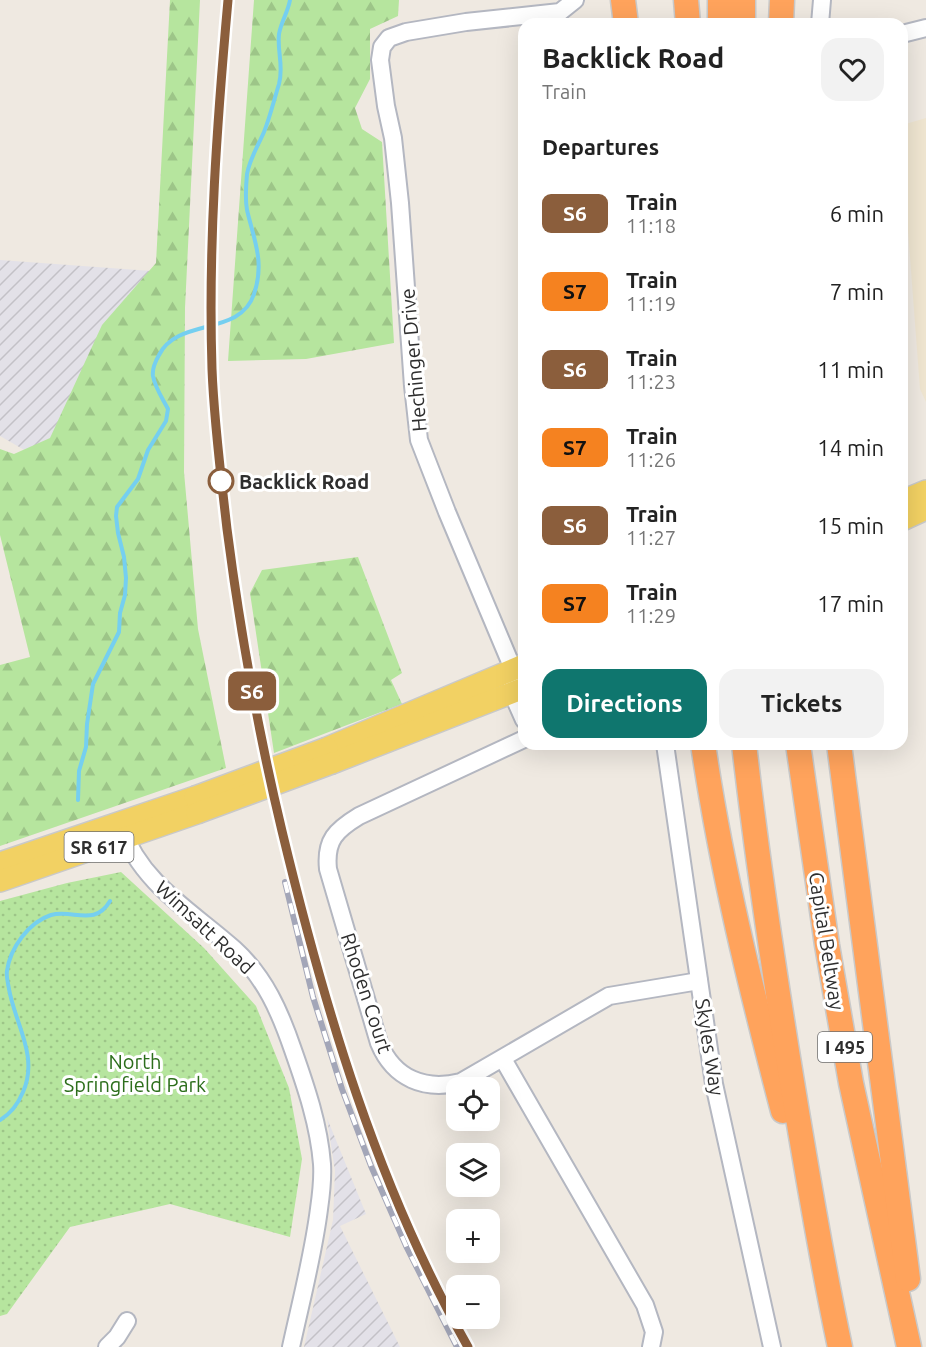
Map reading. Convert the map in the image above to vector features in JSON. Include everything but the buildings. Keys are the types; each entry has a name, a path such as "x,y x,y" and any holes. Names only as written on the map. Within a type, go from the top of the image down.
{"highway":[{"path":"623,0 627,18"},
{"path":"628,18 629,0"},
{"path":"670,0 671,18"},
{"path":"687,0 688,18"},
{"path":"720,0 720,18"},
{"path":"742,18 743,0"},
{"path":"781,18 782,0"},
{"path":"704,750 735,922 827,1288"},
{"name":"I 495","path":"745,750 759,868 790,1071 827,1288 840,1347"},
{"name":"Capital Beltway","path":"799,750 827,945 851,1083 909,1347"},
{"path":"840,750 917,1347"}],"main road":[{"path":"908,498 926,491"},
{"path":"908,517 926,509"},
{"name":"SR 617","path":"0,881 122,831 329,756 518,680"},
{"name":"SR 617","path":"0,863 122,831"}],"street":[{"name":"Hechinger Drive","path":"518,678 447,512 419,440 400,202 393,138 380,60 382,47 389,38 406,32 466,22 560,12 575,0"},
{"path":"820,18 822,0"},
{"path":"908,32 926,28"},
{"name":"Rhoden Court","path":"518,742 359,816 346,823 334,835 328,851 328,868 379,1043 389,1063 398,1072 427,1084 450,1085 462,1082 609,996 699,981"},
{"name":"Skyles Way","path":"666,750 714,1084 772,1347"},
{"name":"Wimsatt Road","path":"122,831 134,856 156,882 237,952 256,973 277,1007 306,1088 315,1119 322,1165 321,1191 316,1237 291,1347"},
{"path":"503,1059 645,1305 654,1332 651,1347"},
{"path":"107,1347 117,1337 127,1321"}],"shaded area":[{"path":"926,118 926,402 920,389 908,231 908,123"},
{"path":"0,260 151,271 40,459 0,436"},
{"path":"327,1118 366,1214 340,1226 400,1347 304,1347 333,1220 335,1171"}],"green space":[{"path":"170,0 200,0 185,308 184,472 198,629 226,768 0,846 0,665 30,657 0,535 0,449 14,454 50,438 102,325 156,263"},
{"path":"254,0 399,0 398,16 370,29 370,79 355,108 362,129 382,142 394,343 306,359 228,361"},
{"path":"358,557 402,673 391,680 402,704 274,753 250,593 262,570"},
{"name":"North Springfield Park","path":"121,872 204,948 256,1006 289,1088 302,1159 290,1237 170,1204 70,1227 7,1314 0,1316 0,901 67,883"}],"waterway":[{"path":"78,800 79,771 86,747 93,684 119,632 120,613 125,595 126,578 118,533 117,507 138,479 148,450 166,421 168,409 154,380 154,366 168,343 180,335 236,316 247,307 254,294 259,272 257,251 246,206 247,174 266,126 279,84 281,71 279,34 290,0"},
{"path":"0,1120 19,1100 27,1079 27,1053 7,980 9,962 16,945 28,930 43,918 59,914 91,915 104,909 110,901"}],"railway":[{"path":"228,0 214,184 211,276 212,369 221,486 246,664 283,837 317,969 358,1099 407,1225 468,1347"},
{"path":"285,882 313,997 342,1089 371,1166 407,1248 457,1347"}],"train":[{"name":"S6","path":"228,0 215,154 211,315 213,373 222,483 252,693 275,804 306,930 355,1095 384,1174 414,1242 468,1347"}],"place":[{"name":"Backlick Road","path":"221,481"}]}
